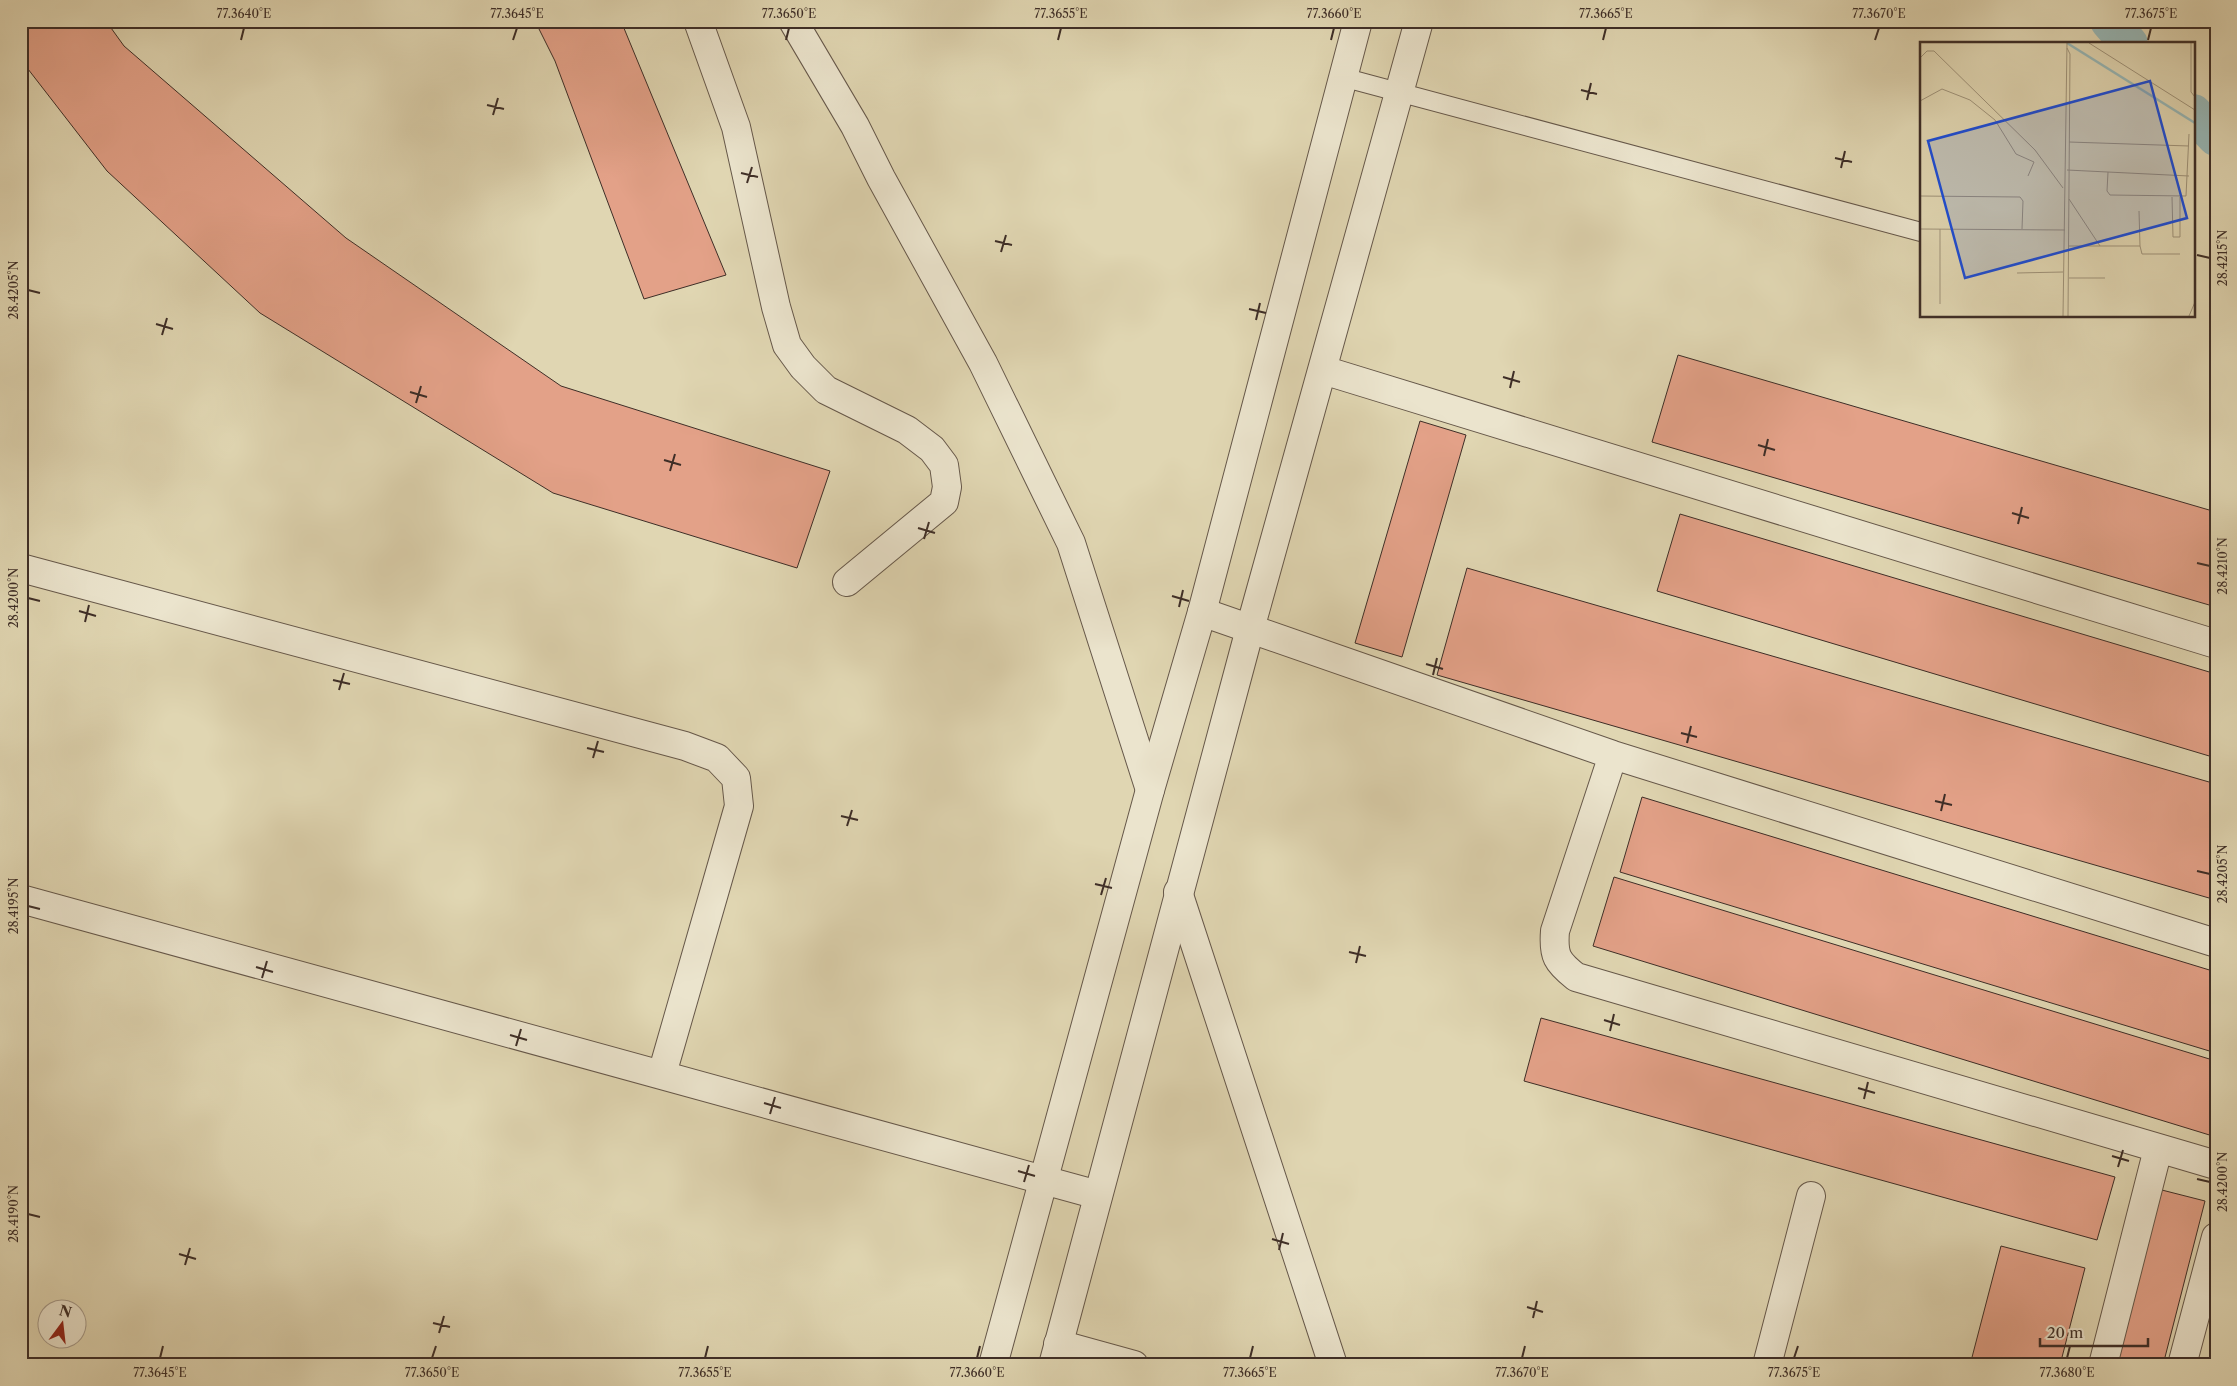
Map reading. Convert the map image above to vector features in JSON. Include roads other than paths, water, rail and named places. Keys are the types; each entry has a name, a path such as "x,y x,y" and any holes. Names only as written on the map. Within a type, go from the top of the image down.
{"street":[{"path":"698,21 736,127 776,307 787,345 803,367 826,390 907,430 932,449 944,465 948,488 944,502 847,582"},
{"path":"794,21 855,126 881,178 983,363 1071,543 1150,790"},
{"path":"993,1365 1150,790 1202,612 1358,21"},
{"path":"1134,1365 1056,1354 1178,892 1420,21"},
{"path":"1323,370 2216,644"},
{"path":"21,568 685,746 717,758 736,778 739,806 662,1074"},
{"path":"1202,612 1614,755 2216,943"},
{"path":"1614,755 1555,931 1554,946 1559,963 1576,977 2216,1165"},
{"path":"1178,892 1334,1365"},
{"path":"21,899 1098,1195"},
{"path":"2103,1365 2158,1149"},
{"path":"1766,1365 1811,1196"},
{"path":"2182,1365 2216,1237"}],"lane":[{"path":"1342,77 1920,232"}],"waterway":[{"path":"2109,21 2127,42"},
{"path":"2194,114 2216,137"}]}
